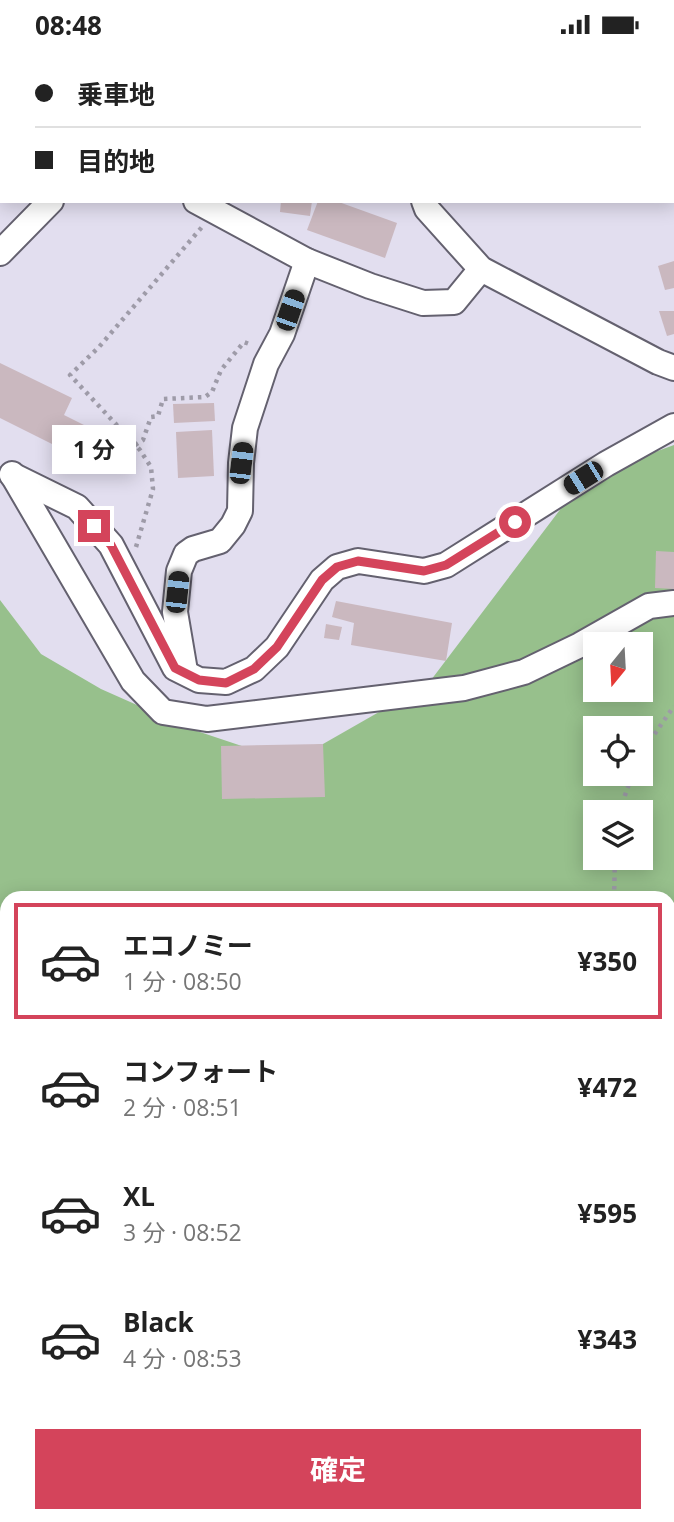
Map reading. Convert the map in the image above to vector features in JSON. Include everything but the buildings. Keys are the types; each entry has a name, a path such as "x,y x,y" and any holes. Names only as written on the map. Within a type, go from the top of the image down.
{"street":[{"path":"0,253 49,203"},
{"path":"424,203 426,209 481,269 674,368"},
{"path":"206,207 307,261 423,303 454,302 481,269"},
{"path":"185,673 175,613 179,571 186,554 219,541 233,525 240,511 245,428 266,364 282,334 307,261"},
{"path":"6,470 77,507 111,545 175,668 199,680 226,683 254,669 277,647 322,580 337,567 358,561 424,571 446,565 606,464 674,426"},
{"path":"6,470 133,681 163,712 207,719 464,688 524,673 580,645 649,605 674,603"}],"path":[{"path":"127,574 153,489 151,467 135,445 70,375 99,347 206,207"},
{"path":"135,445 143,440 151,417 158,416 163,399 205,397 212,392 221,370 244,342 273,351"},
{"path":"653,736 674,706"},
{"path":"614,891 615,870"}],"green space":[{"path":"674,445 674,891 0,891 0,600 41,654 101,689 191,729 260,752 323,744 428,684 584,478"}],"route":[{"path":"94,526 111,545 175,668 199,680 226,683 254,669 277,647 322,580 337,567 358,561 424,571 446,565 515,522"}]}
